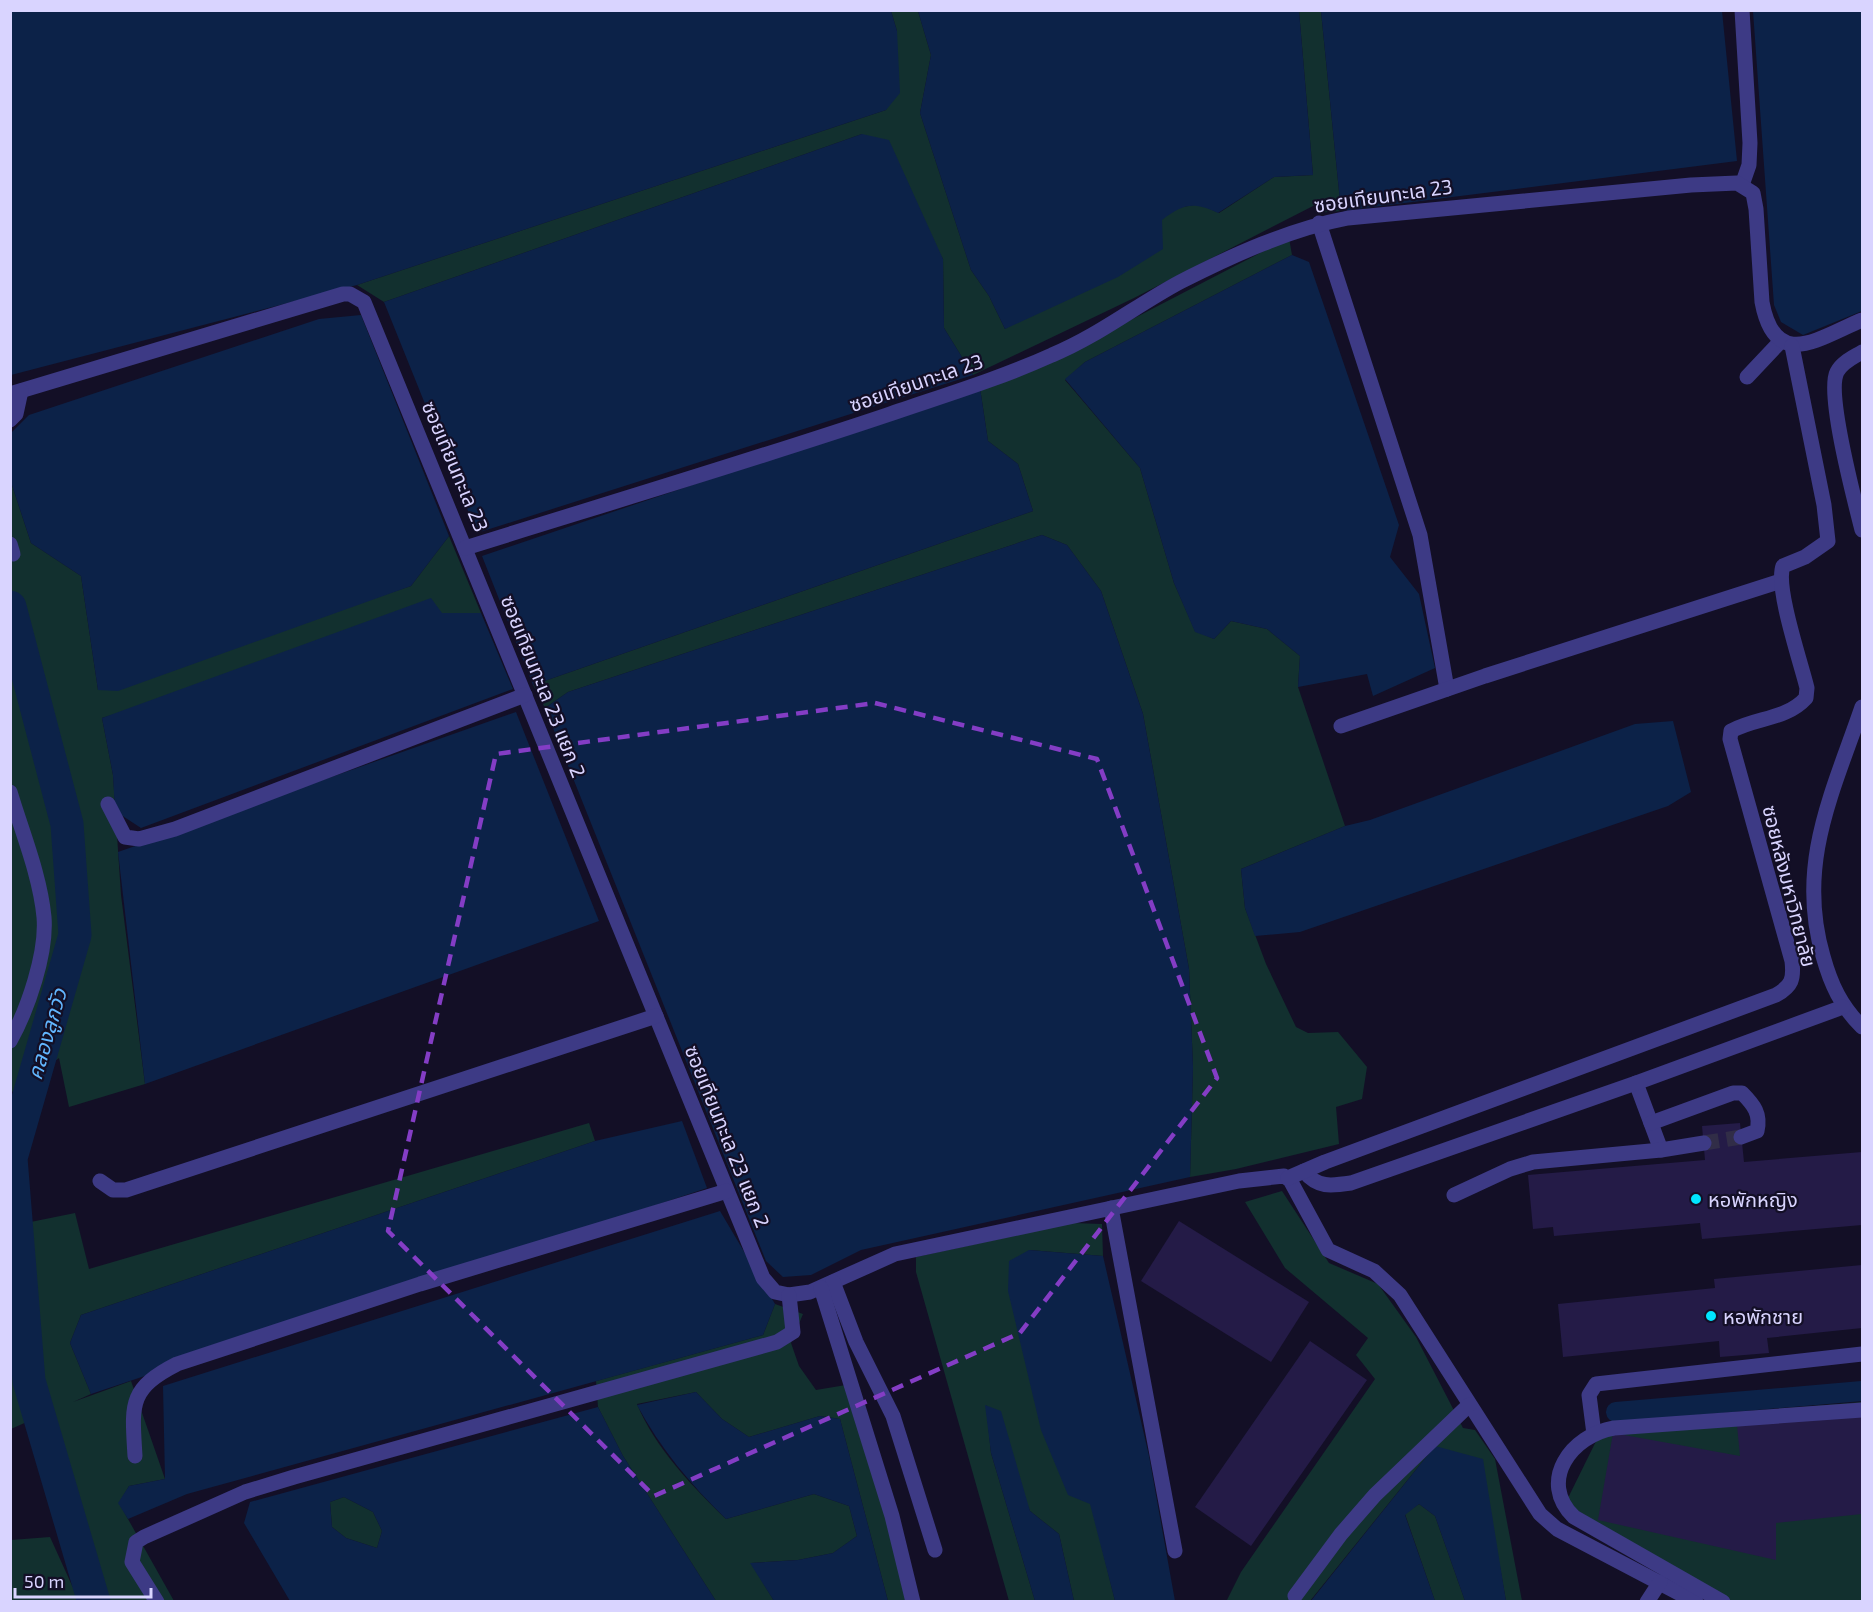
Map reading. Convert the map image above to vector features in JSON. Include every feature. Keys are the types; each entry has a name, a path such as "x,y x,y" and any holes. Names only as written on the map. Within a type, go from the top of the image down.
{"street":[{"path":"1341,726 1447,689 1781,581 1783,566 1805,557 1828,541 1824,505 1786,343 1764,312 1753,193 1742,185 1749,165 1750,143 1742,10"},
{"name":"ซอยเทียนทะเล 23","path":"16,392 350,294 361,298 369,311 465,548 830,434 1000,376 1054,355 1103,329 1180,282 1285,234 1319,223 1398,212 1637,189 1713,183 1742,185"},
{"path":"1319,223 1420,536 1447,689"},
{"path":"1747,377 1786,343 1810,342 1863,320"},
{"path":"1863,352 1841,367 1835,379 1836,404 1863,530"},
{"path":"10,420 16,414 16,392"},
{"name":"ซอยเทียนทะเล 23 แยก 2","path":"465,548 763,1278 775,1292 789,1295"},
{"name":"ซอยหลังมหาวิทยาลัย","path":"1111,1208 1239,1181 1282,1177 1304,1171 1776,995 1792,983 1794,977 1792,962 1730,739 1731,731 1743,724 1787,713 1806,698 1807,688 1781,581"},
{"path":"108,804 125,837 139,838 157,834 525,695"},
{"path":"1863,707 1825,810 1813,880 1813,908 1818,939 1827,969 1843,1007 1863,1027"},
{"path":"10,792 41,899 44,918 30,999 10,1041"},
{"path":"1304,1171 1312,1182 1323,1185 1351,1182 1636,1083 1843,1007"},
{"path":"100,1181 113,1190 126,1190 656,1016"},
{"path":"1636,1083 1661,1150"},
{"path":"1651,1123 1733,1093 1742,1093 1756,1109 1760,1119 1757,1131 1741,1137"},
{"path":"1454,1195 1510,1169 1533,1162 1661,1150 1704,1143"},
{"path":"1282,1177 1322,1244 1328,1250 1374,1271 1400,1295 1521,1487 1546,1520 1557,1529 1696,1602"},
{"path":"135,1456 134,1407 145,1384 177,1364 420,1284 727,1191"},
{"path":"158,1602 132,1562 136,1542 144,1536 245,1492 777,1342 793,1332 789,1295 827,1285 895,1254 1111,1208 1175,1551"},
{"path":"827,1285 893,1416 935,1550"},
{"path":"827,1285 892,1516 913,1602"},
{"path":"1594,1434 1589,1395 1596,1384 1863,1354"},
{"path":"1295,1596 1341,1534 1375,1495 1469,1405"},
{"path":"1723,1602 1574,1517 1564,1507 1557,1489 1562,1466 1570,1454 1594,1434 1614,1428 1863,1410"},
{"path":"1647,1602 1659,1582"}],"highlighted area":[{"path":"875,703 1097,759 1217,1078 1020,1333 654,1496 388,1231 496,754"}],"green space":[{"path":"891,11 918,11 931,55 920,113 971,270 989,296 1005,329 1177,208 1199,204 1219,213 1274,177 1313,175 1299,11 1321,11 1341,211 1316,213 1315,205 1134,298 973,375 944,328 943,259 862,134 384,302 357,285 886,110 897,31"},
{"path":"1289,238 1292,255 1085,362 1065,380 1140,468 1174,583 1195,631 1214,639 1231,621 1267,629 1300,656 1298,687 1345,826 1241,869 1245,908 1266,964 1296,1027 1308,1033 1338,1032 1367,1067 1362,1099 1336,1107 1339,1144 1236,1169 1190,1177 1193,1067 1189,969 1143,714 1101,591 1067,545 1042,535 568,692 545,708 533,685 1033,511 1018,464 988,441 980,388 1069,352"},
{"path":"11,482 31,543 81,576 98,690 411,586 449,536 481,613 442,613 102,718 113,775 121,895 145,1084 69,1107 59,1058 12,1092 11,1108"},
{"path":"589,1123 595,1141 81,1315 70,1343 91,1394 73,1402 131,1381 165,1479 129,1486 119,1503 174,1601 105,1601 49,1412 11,1429 11,1226 75,1213 89,1269"},
{"path":"1282,1191 1329,1263 1378,1284 1416,1337 1463,1428 1475,1430 1495,1459 1522,1601 1506,1601 1500,1567 1435,1446 1310,1601 1226,1602 1241,1572 1375,1379 1356,1355 1368,1338 1285,1268 1245,1202"},
{"path":"1072,1223 1102,1224 1103,1256 1029,1250 1115,1601 1074,1601 1059,1534 1030,1511 986,1405 991,1453 1035,1601 1009,1601 916,1272 916,1257"},
{"path":"775,1304 803,1314 791,1343 799,1366 816,1390 846,1385 911,1601 888,1601 840,1419 820,1416 749,1437 722,1419 696,1392 637,1404 664,1451 688,1480 726,1519 814,1494 849,1506 857,1536 833,1553 798,1560 751,1563 774,1601 716,1601 623,1456 598,1407 596,1381 763,1335"},
{"path":"1862,1402 1862,1601 1719,1601 1577,1511 1568,1498 1605,1423"},
{"path":"344,1497 373,1512 382,1531 377,1548 346,1538 332,1527 330,1502"},
{"path":"1419,1504 1435,1516 1465,1601 1435,1601 1405,1514"},
{"path":"50,1537 79,1601 11,1601 11,1540"}],"water":[{"path":"11,11 891,11 897,31 900,93 886,110 357,285 11,375"},
{"path":"918,11 1299,11 1313,175 1274,177 1218,213 1196,206 1177,210 1162,220 1163,249 1118,277 1005,329 989,296 971,270 920,113 931,55"},
{"path":"1321,11 1722,11 1737,161 1341,211"},
{"path":"1753,11 1862,11 1862,311 1803,335 1781,322 1774,305"},
{"path":"862,134 889,140 943,259 944,328 973,375 477,533 384,302"},
{"path":"1292,255 1309,262 1399,525 1390,557 1419,594 1435,668 1373,696 1367,674 1298,687 1300,656 1267,629 1231,621 1214,639 1195,632 1174,583 1140,468 1065,379 1085,362"},
{"path":"361,315 449,536 411,586 118,691 98,690 81,576 31,543 11,482 10,434 29,415 319,319"},
{"path":"980,388 988,441 1018,464 1033,511 533,685 482,556"},
{"path":"1042,535 1067,545 1101,591 1143,714 1189,969 1193,1067 1190,1177 861,1250 811,1275 783,1277 766,1261 545,708 568,692"},
{"path":"431,598 442,613 481,613 513,689 141,828 115,811 113,775 102,718"},
{"path":"516,712 599,921 145,1084 118,852"},
{"path":"1673,721 1691,792 1668,806 1300,932 1255,936 1245,908 1241,869 1345,826 1370,820 1635,724"},
{"path":"682,1121 707,1188 91,1394 70,1343 81,1315 595,1141"},
{"path":"720,1211 775,1304 763,1335 187,1494 128,1519 118,1503 129,1486 165,1479 163,1386"},
{"path":"1029,1250 1103,1256 1149,1456 1175,1601 1115,1601 1090,1504 1068,1495 1041,1430 1008,1291 1009,1261"},
{"path":"696,1392 722,1419 749,1437 820,1416 840,1419 888,1601 774,1601 750,1563 798,1560 833,1553 857,1536 849,1506 814,1494 726,1519 677,1465 637,1405"},
{"path":"985,1405 1001,1411 1030,1511 1059,1534 1074,1601 1035,1601 991,1453"},
{"path":"598,1407 623,1456 716,1601 290,1601 244,1523 250,1502","holes":["344,1497 373,1512 382,1531 377,1548 346,1538 332,1527 330,1502"]},
{"path":"1435,1446 1483,1459 1506,1601 1465,1601 1435,1516 1419,1504 1405,1515 1435,1601 1310,1602"}],"building":[{"name":"หอพักหญิง","path":"1740,1123 1744,1162 1862,1152 1862,1225 1702,1239 1700,1223 1554,1236 1553,1227 1533,1229 1528,1175 1705,1160 1702,1126"},
{"path":"1179,1221 1309,1302 1271,1362 1141,1281"},
{"name":"หอพักชาย","path":"1862,1265 1862,1328 1767,1338 1769,1353 1720,1357 1719,1341 1563,1357 1558,1304 1715,1288 1714,1279"},
{"path":"1310,1341 1367,1380 1251,1546 1195,1507"},
{"path":"1862,1415 1862,1514 1776,1523 1776,1560 1598,1520 1613,1433 1740,1456 1737,1425"}],"waterway":[{"name":"คลองลูกวัว","path":"10,607 67,824 75,935 11,1158 29,1381 94,1602"},
{"path":"1616,1412 1862,1391"}],"tunnel":[{"path":"1704,1143 1741,1137"}],"place":[{"name":"หอพักหญิง","path":"1696,1199"},
{"name":"หอพักชาย","path":"1711,1316"}]}
